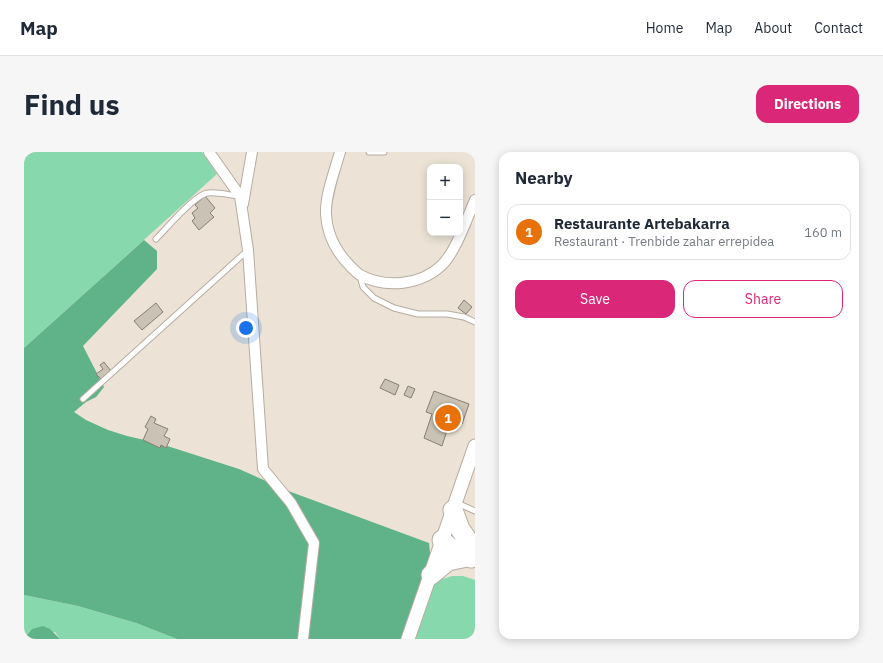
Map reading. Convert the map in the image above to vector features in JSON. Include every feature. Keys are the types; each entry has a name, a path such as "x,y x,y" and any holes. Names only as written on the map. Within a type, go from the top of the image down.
{"highway":[{"path":"455,506 460,529 472,551"},
{"path":"442,540 472,551"},
{"path":"431,574 448,560 472,551"}],"street":[{"path":"210,152 240,196 248,250 263,469 290,503 314,543 303,639"},
{"path":"242,208 252,152"},
{"path":"340,152 326,203 327,224 329,234 334,245 343,258 360,275 378,281 404,283 417,280 431,273 442,265 449,257 475,200"},
{"path":"408,639 442,540 472,462 475,446"}],"lane":[{"path":"369,152 384,152"},
{"path":"156,239 196,198 206,193 240,196"},
{"path":"83,399 248,250"},
{"path":"360,275 363,287 374,298 394,308 418,314 447,314 464,317 475,322"},
{"path":"455,506 475,511"}],"green space":[{"path":"24,152 202,152 217,174 24,348"},
{"path":"144,240 157,251 157,269 83,346 104,387 96,397 86,402 74,412 86,420 108,430 158,443 239,469 291,492 429,543 433,582 413,639 177,639 136,623 78,606 24,595 24,348"},
{"path":"452,576 463,576 475,580 475,639 413,639 433,582"},
{"path":"24,595 78,606 136,623 177,639 60,639 55,632 25,637 24,639"},
{"path":"43,626 50,629 60,639 24,639 32,629"}],"building":[{"path":"205,196 215,208 210,213 214,217 199,230 192,221 195,218 192,213 198,208 195,205"},
{"path":"464,300 472,307 466,314 458,308"},
{"path":"156,303 163,312 142,330 134,321"},
{"path":"104,362 111,371 101,379 96,374 103,369 100,365"},
{"path":"385,379 399,385 395,395 380,388"},
{"path":"408,386 415,389 411,398 404,395"},
{"path":"434,391 469,404 462,424 450,421 442,446 424,438 432,414 426,412"},
{"path":"151,416 156,419 154,423 168,429 164,436 170,439 166,448 161,445 160,448 143,440 148,429 145,427"}],"place":[{"name":"Restaurante Artebakarra","path":"448,418"}]}
